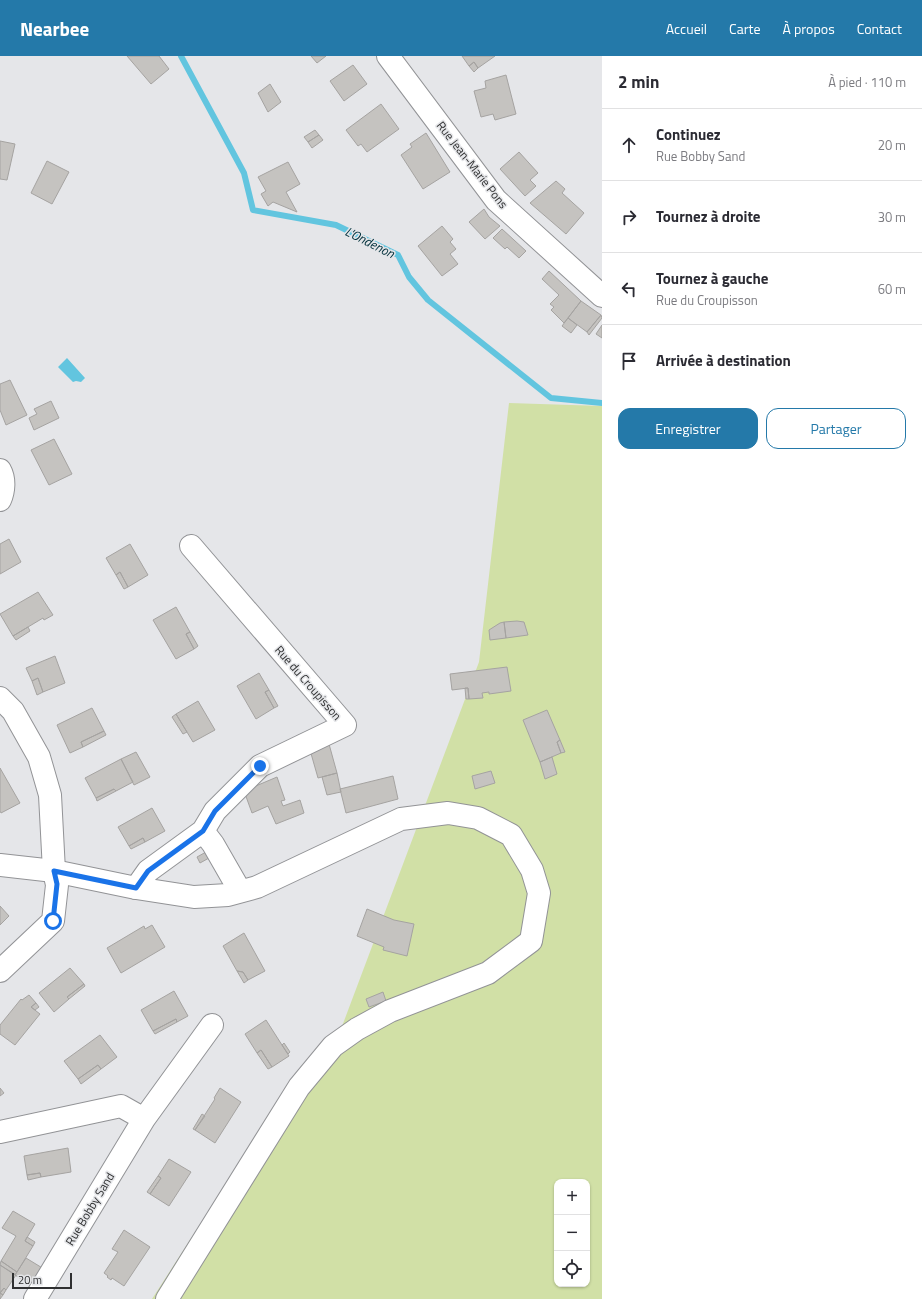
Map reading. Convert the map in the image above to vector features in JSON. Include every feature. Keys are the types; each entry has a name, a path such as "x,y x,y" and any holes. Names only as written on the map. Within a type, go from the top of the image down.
{"street":[{"name":"Rue Jean-Marie Pons","path":"388,56 496,200 602,296"},
{"path":"0,470 2,474 3,491 0,500"},
{"name":"Rue du Croupisson","path":"136,888 148,871 203,831 215,811 260,766 344,726 191,546"},
{"path":"0,698 14,711 39,757 50,795 54,871 57,884 53,921 0,971"},
{"path":"0,865 54,871 136,888 194,897 228,895 257,887 401,819 448,813 478,818 511,835 532,870 539,893 531,941 488,973 390,1010 357,1029 333,1046 299,1087 167,1299"},
{"path":"203,831 213,844 240,892"},
{"name":"Rue Bobby Sand","path":"35,1299 144,1119 212,1025"},
{"path":"0,1132 121,1106 144,1119"}],"green space":[{"path":"509,403 602,406 602,1299 152,1299 304,1063 341,1029 479,662"}],"water":[{"path":"67,358 85,378 81,382 73,382 58,367"}],"building":[{"path":"127,56 159,56 169,69 151,84"},
{"path":"311,56 326,56 317,63"},
{"path":"462,56 495,56 478,68 474,62 469,66"},
{"path":"474,62 478,68 474,72 469,66"},
{"path":"353,65 367,84 344,101 330,81"},
{"path":"506,75 516,114 495,120 493,114 481,117 474,91 486,88 485,81"},
{"path":"270,84 281,102 268,112 258,93"},
{"path":"381,104 399,129 367,152 361,144 358,146 346,130"},
{"path":"315,130 319,135 308,142 304,137"},
{"path":"426,133 450,172 423,189 401,155 412,147 410,144"},
{"path":"319,135 323,140 312,148 308,142"},
{"path":"0,141 15,144 7,180 0,179"},
{"path":"519,152 538,173 530,180 536,186 525,196 500,169"},
{"path":"47,161 69,172 52,204 31,193"},
{"path":"288,162 300,184 286,192 297,212 273,202 268,206 261,194 266,191 258,177"},
{"path":"556,181 565,189 562,193 584,213 566,234 530,203"},
{"path":"484,209 489,217 500,226 485,239 469,222"},
{"path":"442,226 453,239 450,242 456,249 450,254 458,264 442,276 418,246"},
{"path":"502,229 526,251 519,258 507,247 505,249 493,238"},
{"path":"549,271 581,301 564,323 551,310 554,307 550,304 559,295 542,279"},
{"path":"581,301 601,315 587,332 568,318"},
{"path":"601,315 602,318 589,335 587,332"},
{"path":"568,318 577,325 571,333 562,326"},
{"path":"602,325 602,338 596,334"},
{"path":"10,380 27,415 6,425 0,410 0,384"},
{"path":"51,401 59,418 34,430 29,418 37,414 34,409"},
{"path":"54,439 72,474 49,485 31,450"},
{"path":"9,539 21,562 0,574 0,544"},
{"path":"130,544 148,575 128,587 120,572 116,575 106,558"},
{"path":"120,572 128,587 124,589 116,575"},
{"path":"38,592 53,615 44,620 43,618 13,636 0,614"},
{"path":"176,607 190,632 186,634 194,649 176,659 153,620"},
{"path":"504,622 524,622 528,635 506,638"},
{"path":"504,622 506,638 490,640 489,630"},
{"path":"28,627 30,631 16,640 13,636"},
{"path":"190,632 198,646 194,649 186,634"},
{"path":"55,656 65,683 43,692 38,678 32,681 26,668"},
{"path":"507,667 511,691 489,694 489,692 482,693 483,698 469,699 468,688 452,690 450,674"},
{"path":"259,673 269,690 265,692 274,708 256,719 237,686"},
{"path":"38,678 43,692 37,695 32,681"},
{"path":"465,688 468,688 469,699 466,699"},
{"path":"269,690 278,706 274,708 265,692"},
{"path":"198,701 215,730 193,742 176,714"},
{"path":"92,708 104,731 81,742 83,747 70,753 57,725"},
{"path":"547,710 560,740 557,742 561,753 540,762 523,720"},
{"path":"176,714 187,732 183,734 172,717"},
{"path":"104,731 106,735 83,747 81,742"},
{"path":"560,740 565,752 561,753 557,742"},
{"path":"329,744 337,773 318,778 310,750"},
{"path":"136,752 150,777 134,785 121,759"},
{"path":"552,757 557,774 545,779 540,762"},
{"path":"121,759 133,782 116,791 114,789 96,798 85,778"},
{"path":"0,768 20,803 1,813 0,811"},
{"path":"491,771 495,783 475,789 472,776"},
{"path":"337,773 341,792 327,795 322,777"},
{"path":"393,776 398,799 346,813 340,789"},
{"path":"277,777 285,800 281,801 283,806 300,800 304,813 276,824 268,806 252,813 244,791"},
{"path":"114,789 116,791 97,801 96,798"},
{"path":"152,808 165,831 145,842 143,838 129,846 118,827"},
{"path":"143,838 145,842 131,849 129,846"},
{"path":"206,852 209,858 200,863 197,857"},
{"path":"0,906 9,916 0,925"},
{"path":"367,909 394,920 414,924 407,956 383,950 384,947 357,936"},
{"path":"152,925 165,947 121,973 107,948 144,926 145,929"},
{"path":"244,933 265,971 248,980 243,972 237,971 223,946"},
{"path":"70,968 84,984 67,997 69,999 54,1012 39,993"},
{"path":"237,971 243,972 248,980 244,983"},
{"path":"84,984 85,986 69,999 67,997"},
{"path":"174,991 188,1016 177,1022 176,1019 153,1031 141,1010"},
{"path":"383,992 386,1001 369,1007 366,999"},
{"path":"29,995 36,1003 31,1007 40,1014 15,1045 0,1034 0,1025 21,999 22,1000"},
{"path":"36,1003 39,1007 35,1010 31,1007"},
{"path":"176,1019 177,1022 155,1034 153,1031"},
{"path":"266,1020 289,1056 272,1067 261,1050 257,1053 245,1034"},
{"path":"100,1035 117,1057 101,1069 98,1065 78,1079 64,1061"},
{"path":"284,1043 290,1052 288,1054 282,1045"},
{"path":"261,1050 272,1067 268,1069 257,1053"},
{"path":"98,1065 101,1069 81,1084 78,1079"},
{"path":"0,1088 4,1093 0,1096"},
{"path":"220,1088 241,1102 215,1143 195,1130 215,1099 214,1098"},
{"path":"202,1114 205,1116 195,1130 193,1129"},
{"path":"68,1148 71,1172 41,1177 40,1173 27,1175 24,1156"},
{"path":"169,1159 191,1172 169,1206 150,1194 161,1178 158,1176"},
{"path":"40,1173 41,1177 28,1180 27,1175"},
{"path":"158,1176 161,1178 150,1194 147,1192"},
{"path":"13,1211 35,1224 25,1241 33,1246 17,1272 1,1261 16,1236 2,1228"},
{"path":"124,1230 150,1247 124,1286 112,1278 111,1280 104,1273 118,1252 112,1249"},
{"path":"27,1237 35,1242 33,1246 25,1241"},
{"path":"26,1258 44,1269 33,1287 15,1275"},
{"path":"1,1261 17,1272 15,1275 0,1265"},
{"path":"0,1265 16,1275 6,1290 4,1288 0,1293"},
{"path":"4,1288 6,1290 3,1295 0,1293"}],"waterway":[{"name":"L'Ondenon","path":"181,56 244,173 253,210 336,225 398,255 409,277 428,300 551,398 602,403"}],"route":[{"path":"53,921 57,884 54,871 136,888 148,871 203,831 215,811 260,766"}]}
